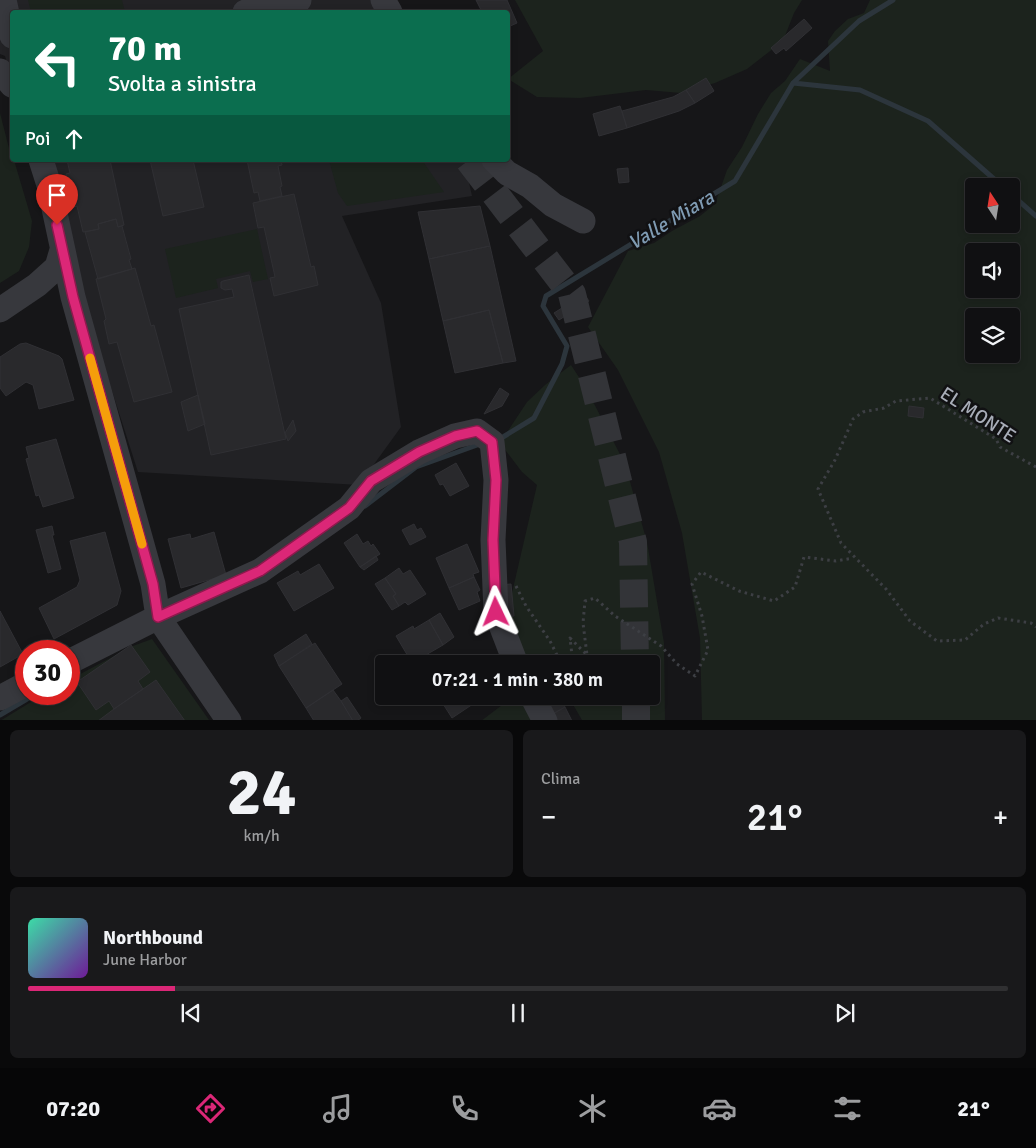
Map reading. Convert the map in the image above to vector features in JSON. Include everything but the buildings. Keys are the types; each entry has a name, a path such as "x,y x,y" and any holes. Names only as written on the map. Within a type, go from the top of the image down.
{"street":[{"path":"4,0 10,27"},
{"path":"254,10 299,0"},
{"path":"0,71 10,83"},
{"path":"42,162 49,185 73,297 153,584 158,617 229,720"},
{"path":"496,162 553,205 583,221"},
{"path":"0,310 37,285 57,266 62,250"},
{"path":"80,656 158,617 260,571 349,508 371,481 419,452 455,436 477,431 492,442 496,480 493,540 496,612 513,655"},
{"path":"0,698 15,690"},
{"path":"537,705 545,720"}],"path":[{"name":"EL MONTE","path":"854,558 842,543 818,489 835,460 853,419 863,412 884,408 896,401 930,398 996,439 1000,447 1036,467"},
{"path":"588,655 583,623 585,600 594,598 615,616 661,646 677,664 695,676 708,650 702,616 692,584 701,572 739,591 774,601 795,588 804,557 836,561 854,558 886,589 910,621 937,641 965,640 984,624 998,618 1031,623 1036,627"},
{"path":"494,572 506,573 515,582 526,606 557,655"},
{"path":"571,655 570,638 588,655"}],"shaded area":[{"path":"0,0 396,0 400,10 10,10 10,72 5,56 0,54"},
{"path":"28,0 122,0 124,10 30,10"},
{"path":"515,0 802,0 794,13 783,41 747,69 715,83 681,93 646,90 580,98 537,97 510,80 510,77 543,51"},
{"path":"870,0 1036,0 1036,720 702,720 700,638 682,533 659,452 618,370 588,327 628,251 654,243 700,216 715,204 727,170 742,147 758,114 771,93 785,81 800,59 830,71 828,41 835,31 848,19 864,13"},
{"path":"0,113 10,152 10,162 15,162 32,221 29,247 19,271 0,283"},
{"path":"39,162 464,162 472,196 342,216 381,303 401,427 359,485 138,472"},
{"path":"330,162 423,162 444,192 347,206 338,193"},
{"path":"257,229 268,279 253,282 250,271 216,279 218,288 176,298 165,249"},
{"path":"571,365 586,388 625,464 647,542 664,643 665,720 582,720 573,705 660,705 660,655 523,655 506,619 537,485 522,472 500,443 527,402"},
{"path":"152,639 209,720 2,720 26,705 80,705 80,674 133,646"},
{"path":"502,705 527,705 536,714 538,720 482,720"}],"waterway":[{"name":"Valle Miara","path":"503,437 534,418 562,364 567,346 543,306 546,296 735,181 793,83 859,21 893,0"},
{"path":"793,83 860,90 928,121 993,178"},
{"path":"1020,202 1036,216"},
{"name":"Valle Miara","path":"365,506 416,467 480,444"},
{"name":"Valle Miara","path":"0,715 17,705"}],"tunnel":[{"path":"471,162 572,294 633,542 635,655"},
{"path":"636,705 636,720"}],"slow traffic":[{"path":"90,358 142,544"}],"route":[{"path":"57,225 73,297 153,584 158,617 260,571 349,508 371,481 419,452 455,436 477,431 492,442 496,480 493,540 496,612"}]}
